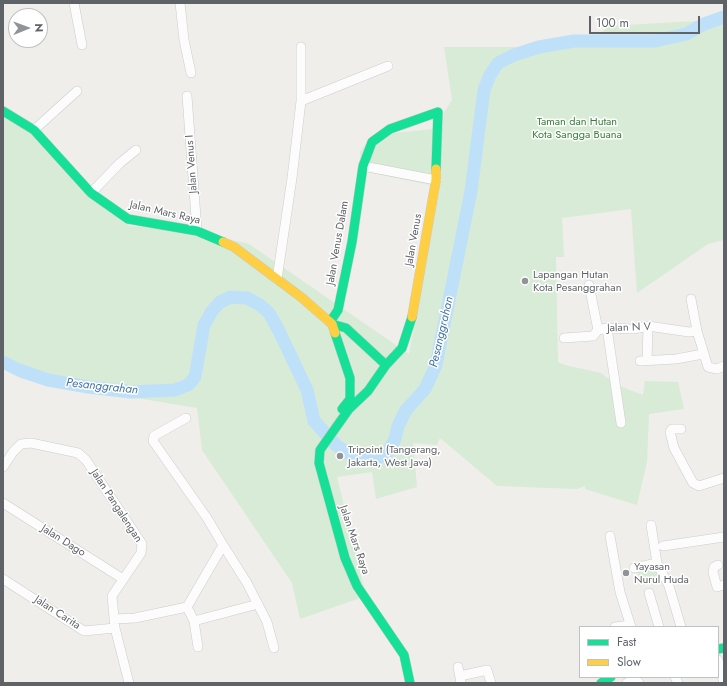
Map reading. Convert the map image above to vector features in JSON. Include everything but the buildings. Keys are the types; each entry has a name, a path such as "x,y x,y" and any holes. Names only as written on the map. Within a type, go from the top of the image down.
{"street":[{"path":"74,3 82,45"},
{"path":"180,3 184,40 191,73"},
{"path":"277,279 292,178 301,101 301,47"},
{"path":"301,101 388,66"},
{"path":"34,130 77,91"},
{"name":"Jalan Venus I","path":"187,96 197,231"},
{"name":"Jalan Mars Raya","path":"3,111 34,130 91,193 110,208 128,219 197,231 234,246 301,297 331,323 346,328 386,365 368,391 349,409 318,448 319,463 344,558 357,586 404,655 410,683"},
{"name":"Jalan Venus Dalam","path":"331,323 338,310 352,242 363,166 372,142 390,130 438,112"},
{"name":"Jalan Venus","path":"386,365 402,348 413,314 436,180 438,112"},
{"path":"91,193 120,163 136,150"},
{"path":"363,166 436,180"},
{"path":"589,285 602,329 622,422"},
{"path":"691,299 697,331 708,367 717,369 724,366"},
{"name":"Jalan Mars Raya","path":"331,323 350,378 350,398 335,426"},
{"path":"648,326 643,361 676,359 704,354"},
{"name":"Jalan N V","path":"564,338 593,336 602,329 633,329 648,326 689,332 697,331"},
{"path":"186,418 154,436 153,441 206,518 258,604 267,622 274,648"},
{"path":"681,429 672,429 670,432 674,448 693,483 699,486 724,478"},
{"name":"Jalan Pangalengan","path":"3,467 13,452 21,444 30,443 78,453 86,460 142,544 141,552 112,596 114,624 129,683"},
{"name":"Jalan Dago","path":"3,503 123,579"},
{"path":"651,525 657,564 669,586 681,626"},
{"path":"610,536 620,592 630,626"},
{"path":"663,546 724,537"},
{"path":"198,647 194,620 187,607 223,545"},
{"path":"634,568 657,564"},
{"path":"718,564 714,567 713,572 717,586 724,585"},
{"name":"Jalan Carita","path":"3,579 84,631 187,607"},
{"path":"649,593 659,626"},
{"path":"194,620 258,604"},
{"path":"719,664 724,683"},
{"path":"459,676 487,670 490,683"},
{"path":"627,683 635,679 639,683"}],"green space":[{"name":"Taman dan Hutan Kota Sangga Buana","path":"724,17 724,240 708,244 637,293 631,209 562,218 564,257 556,257 558,362 601,373 615,384 643,395 645,381 678,382 684,409 649,414 647,462 637,505 585,489 585,486 577,489 497,486 440,438 437,445 413,443 417,487 376,499 372,472 337,477 366,596 300,619 292,583 202,450 197,408 22,379 3,367 3,115 24,124 130,226 196,231 249,244 409,354 440,187 362,171 360,152 373,135 433,129 452,100 444,47 537,47 574,41 592,41 609,26 714,20"},
{"path":"656,564 658,576 639,580 637,568"}],"waterway":[{"name":"Pesanggrahan","path":"3,362 19,370 48,380 88,387 131,392 175,390 188,385 195,377 204,325 212,311 220,302 231,297 247,298 260,305 269,313 279,331 307,390 314,421 336,445 355,458 378,458 388,452 395,439 398,426 406,410 425,389 436,365 471,191 484,90 490,75 498,63 514,55 539,47 574,41 655,41 686,34 704,24 724,17"}],"traffic: fast":[{"path":"3,111 34,130 91,193 128,219 197,231 223,242"},
{"path":"330,322 338,310 352,242 363,166 372,142 390,129 438,112 436,169"},
{"path":"410,683 404,655 357,586 345,558 319,463 320,450 349,409 368,391 386,365 402,348 412,317"},
{"path":"332,324 346,328 386,365"},
{"path":"335,333 350,378 350,399 342,409"},
{"path":"719,649 724,648"},
{"path":"601,683 609,678"}],"traffic: slow":[{"path":"412,317 436,180 436,169"},
{"path":"223,242 234,247 301,297 332,324 335,333"}],"place":[{"name":"Lapangan Hutan Kota Pesanggrahan","path":"525,281"},
{"name":"Tripoint (Tangerang, Jakarta, West Java)","path":"340,456"},
{"name":"Yayasan Nurul Huda","path":"626,573"}]}
